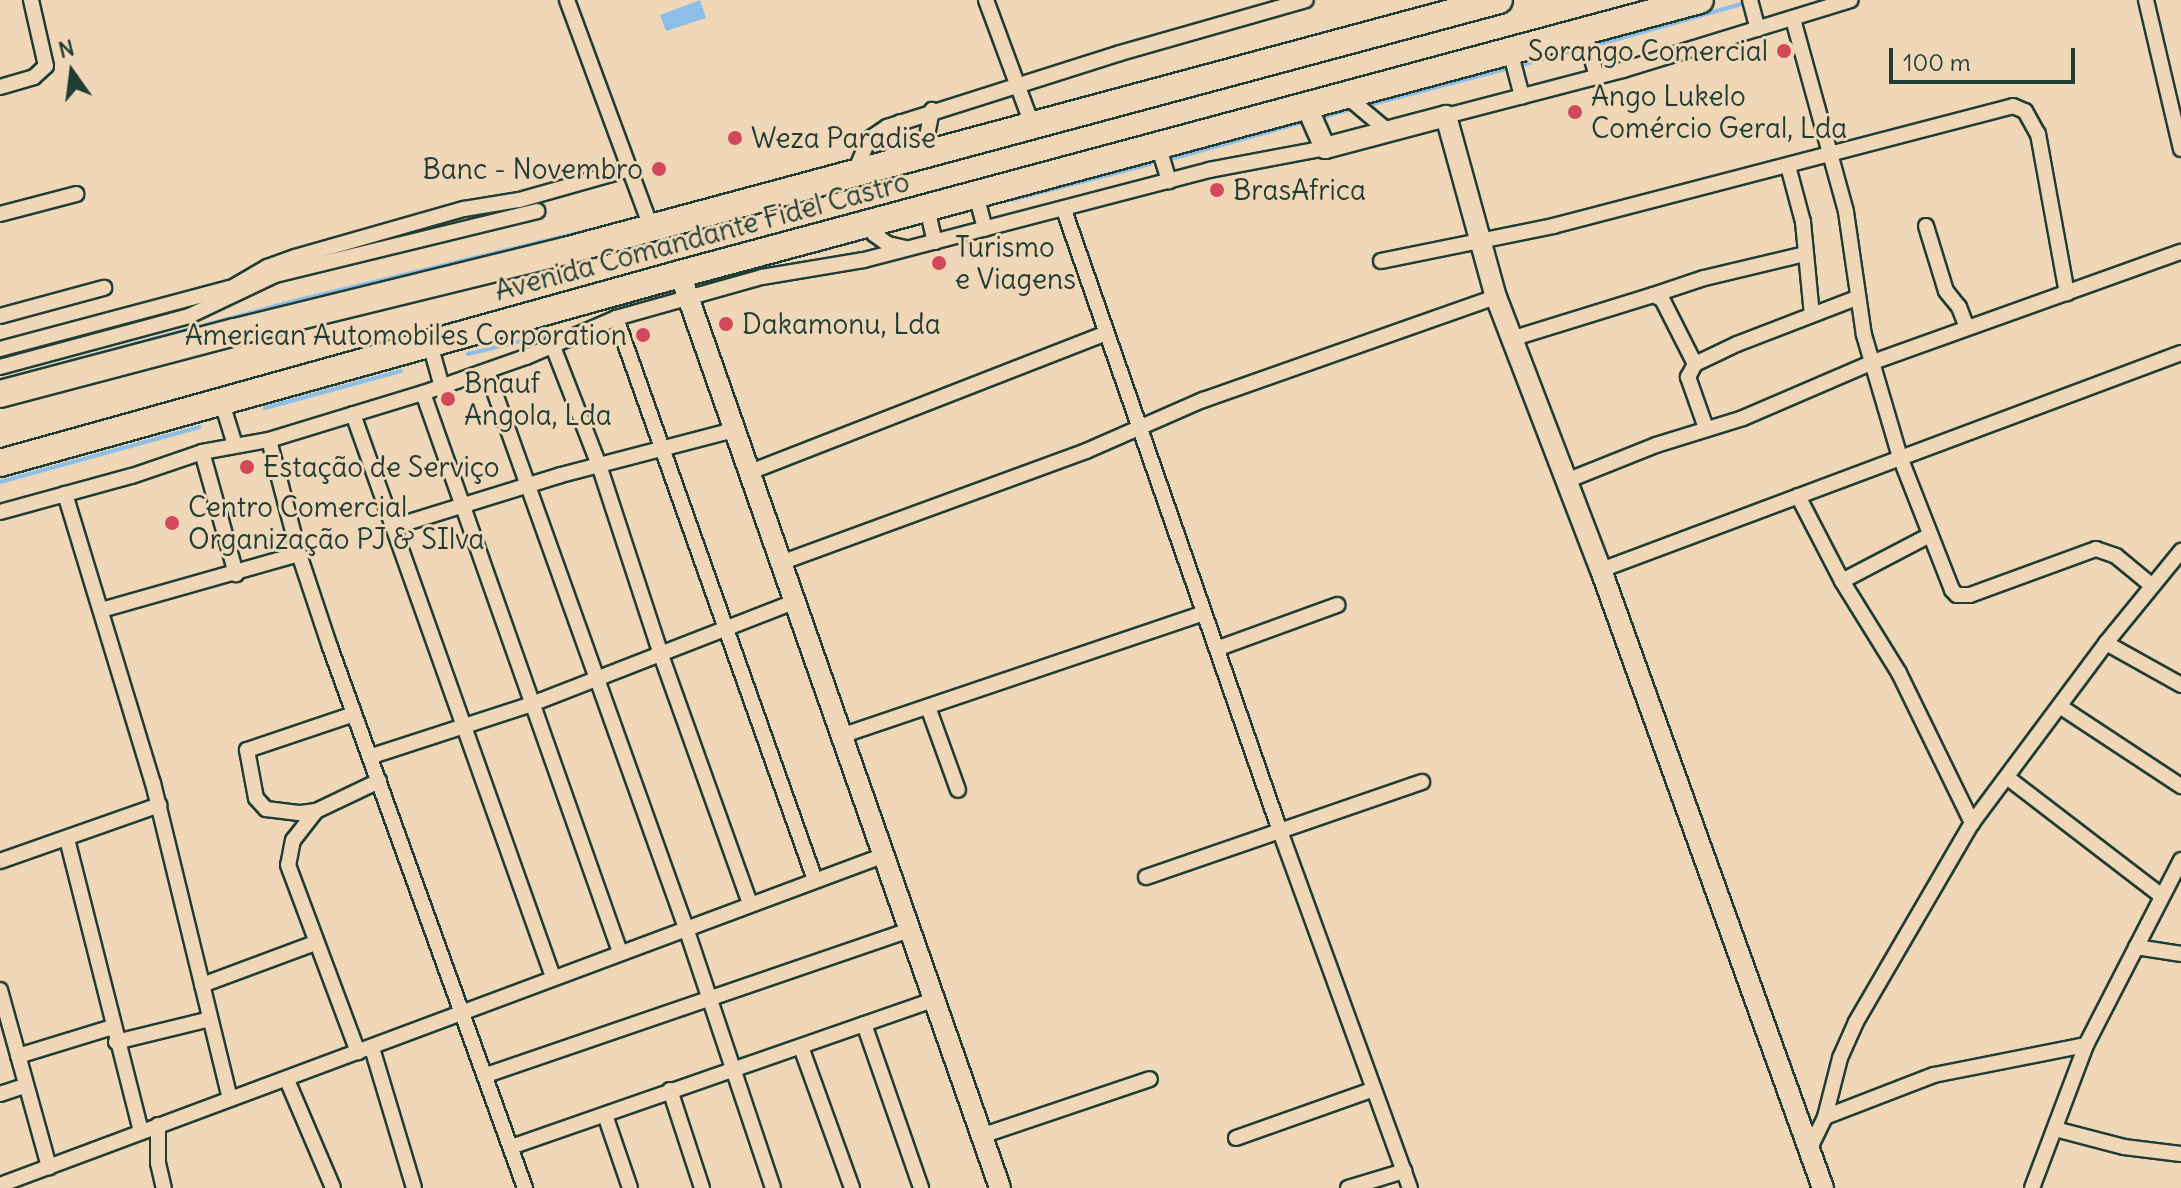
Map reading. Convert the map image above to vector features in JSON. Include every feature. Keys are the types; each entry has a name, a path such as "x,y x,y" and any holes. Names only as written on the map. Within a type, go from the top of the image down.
{"highway":[{"name":"Avenida Comandante Fidel Castro","path":"0,394 1033,127 1452,6 1499,0"},
{"name":"Avenida Comandante Fidel Castro","path":"0,463 430,344 683,286 868,224 1700,0"}],"street":[{"path":"0,87 34,77 46,66 31,0"},
{"path":"567,0 651,227"},
{"path":"986,0 1033,127"},
{"path":"1249,0 1253,15"},
{"path":"854,174 869,139 900,122 1306,0"},
{"path":"1750,0 1758,29"},
{"path":"0,512 202,452 269,440 442,387 616,318 683,286 815,271 1169,181 1325,148 1597,77 1850,0"},
{"path":"2146,0 2181,149"},
{"path":"1793,19 1846,212 1856,298 1900,457 1957,595 1970,595 2026,572 2096,549 2116,556 2151,585"},
{"path":"1584,31 1597,77"},
{"path":"1510,51 1522,96"},
{"path":"1345,95 1389,132"},
{"path":"1306,105 1325,148"},
{"path":"1381,261 1481,241 1788,166 2001,107 2018,107 2032,120 2038,134 2067,293"},
{"path":"923,156 932,110"},
{"path":"1446,116 1496,297 1601,570 1809,1150 1818,1186"},
{"path":"890,165 900,122"},
{"path":"1158,145 1169,181"},
{"path":"1788,166 1803,222 1812,315"},
{"path":"189,316 267,267 464,209 533,196 629,169"},
{"path":"0,214 76,194"},
{"path":"976,195 985,229"},
{"path":"927,208 935,242"},
{"path":"1064,210 1204,613 1219,648 1280,831 1410,1188"},
{"path":"0,367 189,316 275,275 537,211"},
{"path":"868,224 874,234 888,244 914,248"},
{"path":"1926,226 1946,291 1959,307 1967,328"},
{"path":"1566,481 1706,428 1743,418 1873,362 2181,252"},
{"path":"1511,339 1704,278 1805,254"},
{"path":"683,286 783,562 882,856 1000,1188"},
{"path":"0,316 104,288"},
{"path":"0,349 230,288"},
{"path":"1653,295 1662,299 1695,364"},
{"path":"783,562 1086,451 1203,400 1496,297"},
{"path":"1706,428 1688,377 1695,364 1737,344 1856,298"},
{"path":"616,318 728,627 815,880"},
{"path":"750,472 1106,333"},
{"path":"430,344 442,387"},
{"path":"552,344 599,465 661,655 750,903"},
{"path":"1601,570 2181,353"},
{"path":"487,371 686,928 773,1188"},
{"path":"423,393 620,952"},
{"path":"222,403 235,445"},
{"path":"353,414 553,977"},
{"path":"393,527 599,465 734,430"},
{"path":"269,440 299,554 525,1188"},
{"path":"202,452 236,574"},
{"path":"65,494 159,805 230,1099"},
{"path":"1798,496 1842,581 1899,673 1972,823"},
{"path":"1842,581 1930,535"},
{"path":"101,610 299,554"},
{"path":"1809,1150 1825,1117 1840,1058 1856,1022 1972,823 2151,585 2179,557"},
{"path":"372,756 532,704 796,601"},
{"path":"1219,648 1337,605"},
{"path":"841,736 1204,613"},
{"path":"2106,643 2181,685"},
{"path":"928,707 958,790"},
{"path":"2061,707 2181,786"},
{"path":"354,714 252,747 246,754 261,805 290,813 316,811 379,781"},
{"path":"2008,778 2162,896"},
{"path":"1146,877 1422,782"},
{"path":"0,861 159,805"},
{"path":"316,811 293,840 288,865 315,943 365,1050 414,1188"},
{"path":"67,839 141,1132"},
{"path":"3,1186 158,1125 287,1080 553,977 882,856"},
{"path":"2032,1188 2086,1045 2181,860"},
{"path":"486,1075 910,930"},
{"path":"202,985 315,943"},
{"path":"2136,947 2181,954"},
{"path":"0,990 49,1167"},
{"path":"511,1147 933,1000"},
{"path":"18,1056 114,1034 210,1019"},
{"path":"864,1024 921,1188"},
{"path":"1825,1117 1934,1075 2086,1045"},
{"path":"801,1047 852,1188"},
{"path":"981,1136 1150,1079"},
{"path":"287,1080 333,1188"},
{"path":"0,1094 25,1086"},
{"path":"1236,1138 1374,1089"},
{"path":"670,1090 702,1188"},
{"path":"605,1115 630,1188"},
{"path":"158,1125 158,1163 164,1188"},
{"path":"2055,1129 2124,1147 2181,1154"},
{"path":"1348,1188 1404,1171"}],"water":[{"path":"700,0 706,18 666,31 660,15"}],"waterway":[{"path":"1593,46 1745,3"},
{"path":"1053,106 1429,5"},
{"path":"1522,65 1584,48"},
{"path":"1369,105 1509,68"},
{"path":"1320,118 1352,109"},
{"path":"1174,158 1304,122"},
{"path":"1011,200 1150,164"},
{"path":"0,380 303,299 635,219"},
{"path":"468,354 547,335"},
{"path":"265,408 401,371"},
{"path":"0,482 200,427"}],"place":[{"name":"Sorango Comercial","path":"1784,51"},
{"name":"Ango Lukelo Comércio Geral, Lda","path":"1575,112"},
{"name":"Weza Paradise","path":"735,138"},
{"name":"Banc - Novembro","path":"659,169"},
{"name":"BrasAfrica","path":"1217,190"},
{"name":"Turismo e Viagens","path":"939,263"},
{"name":"Dakamonu, Lda","path":"726,324"},
{"name":"American Automobiles Corporation","path":"643,335"},
{"name":"Bnauf Angola, Lda","path":"448,399"},
{"name":"Estação de Serviço","path":"247,467"},
{"name":"Centro Comercial Organização PJ & SIlva","path":"172,523"}]}
